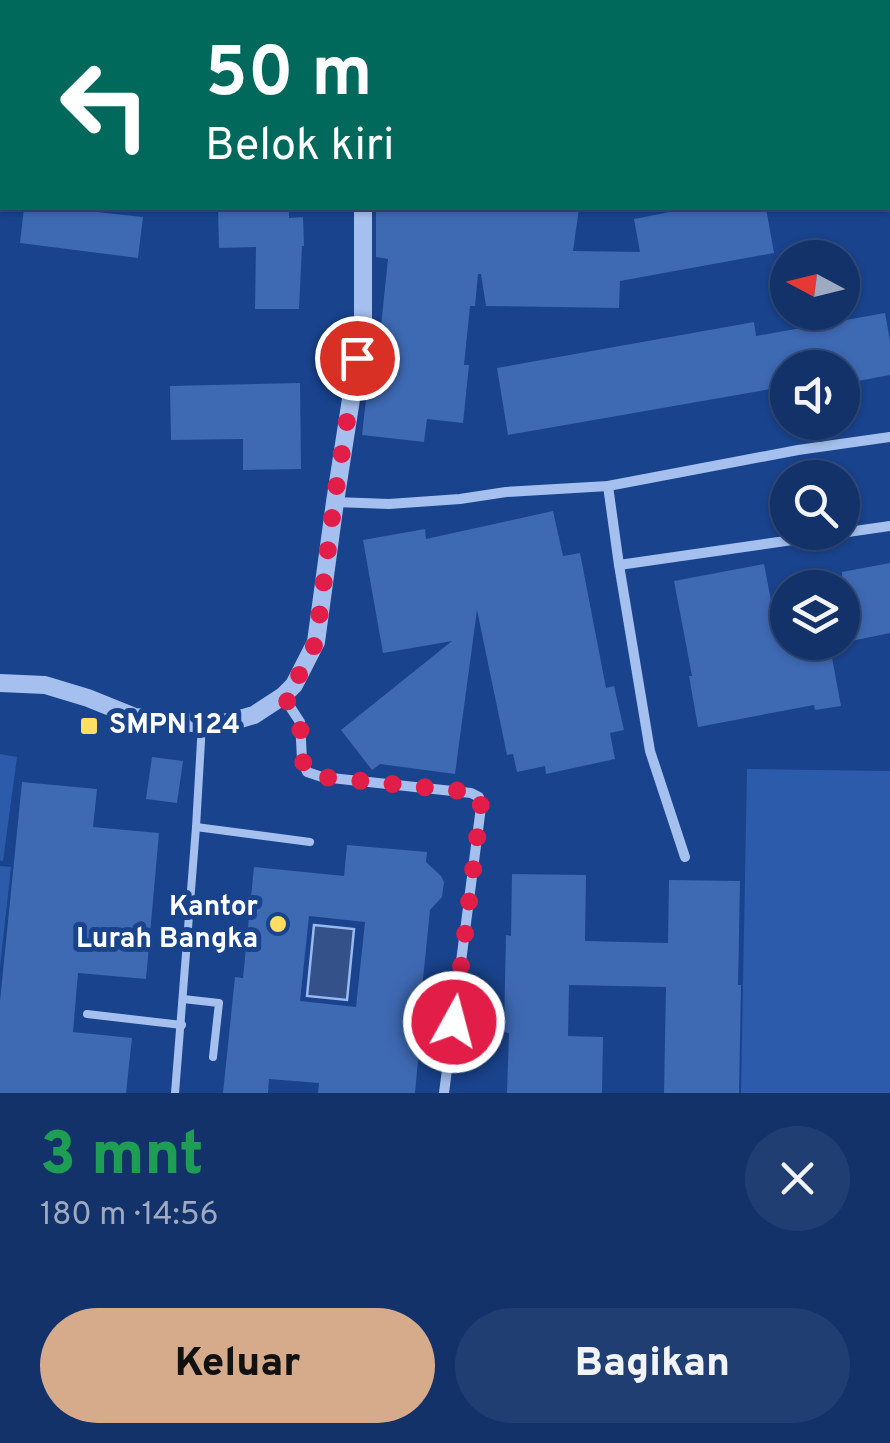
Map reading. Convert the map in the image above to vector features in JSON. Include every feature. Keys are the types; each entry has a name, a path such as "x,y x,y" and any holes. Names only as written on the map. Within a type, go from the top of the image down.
{"street":[{"path":"0,683 45,685 136,717 202,724 254,716 294,685 316,642 363,322 362,210"},
{"path":"334,502 389,504 608,486 890,437"},
{"path":"608,486 650,751 685,856"},
{"path":"619,565 890,526"},
{"path":"284,696 300,722 302,759 307,772 322,777 471,792 480,797 444,1093"}],"lane":[{"path":"175,1093 202,724"},
{"path":"196,827 310,842"},
{"path":"183,1000 220,1003 214,1057"},
{"path":"87,1014 182,1025"}],"shaded area":[{"path":"0,754 17,757 3,861 0,860"},
{"path":"747,769 890,771 890,1093 741,1093"},
{"path":"0,866 11,867 0,967"},
{"path":"314,925 354,929 347,1000 307,996"}],"building":[{"path":"24,210 78,210 143,217 138,258 20,243"},
{"path":"218,210 289,210 289,218 303,217 299,309 255,309 256,247 219,248"},
{"path":"376,210 579,210 573,251 640,252 634,219 675,210 766,210 772,240 770,254 620,281 619,308 486,306 478,274 475,306 470,306 464,365 469,365 463,423 427,419 424,442 362,435 371,355 378,355 388,259 376,257"},
{"path":"885,313 890,375 860,381 860,350 770,350 770,389 508,435 497,368 754,322 756,336 790,330 860,330 860,317"},
{"path":"300,383 301,469 243,470 243,439 171,440 170,386"},
{"path":"553,511 563,556 580,553 606,688 614,686 624,730 610,733 615,759 546,774 545,766 517,772 513,754 507,755 477,610 455,774 380,764 372,770 341,730 452,641 383,653 363,540 425,529 426,539"},
{"path":"890,563 890,633 860,639 860,570 853,570"},
{"path":"764,564 770,595 770,660 832,660 841,706 815,710 814,705 698,727 674,581"},
{"path":"152,757 183,761 177,803 146,799"},
{"path":"22,782 97,789 93,827 159,833 146,979 78,973 73,1032 132,1038 126,1093 0,1093 0,1001"},
{"path":"347,845 427,852 426,862 444,882 442,897 430,910 418,1028 427,1029 424,1061 418,1060 415,1093 318,1093 319,1083 269,1079 268,1093 223,1093 235,977 243,978 254,867 344,876","holes":["309,916 365,922 356,1007 300,1001"]},
{"path":"512,874 586,875 585,941 668,943 669,880 740,881 739,1093 664,1093 666,987 569,985 568,1036 603,1037 602,1093 507,1093 506,935 511,936"}],"place":[{"name":"SMPN 124","path":"89,726"},
{"name":"Kantor Lurah Bangka","path":"278,924"}],"route":[{"path":"357,358 316,642 284,696 300,722 302,759 307,772 322,777 471,792 480,797 454,1022"}]}
